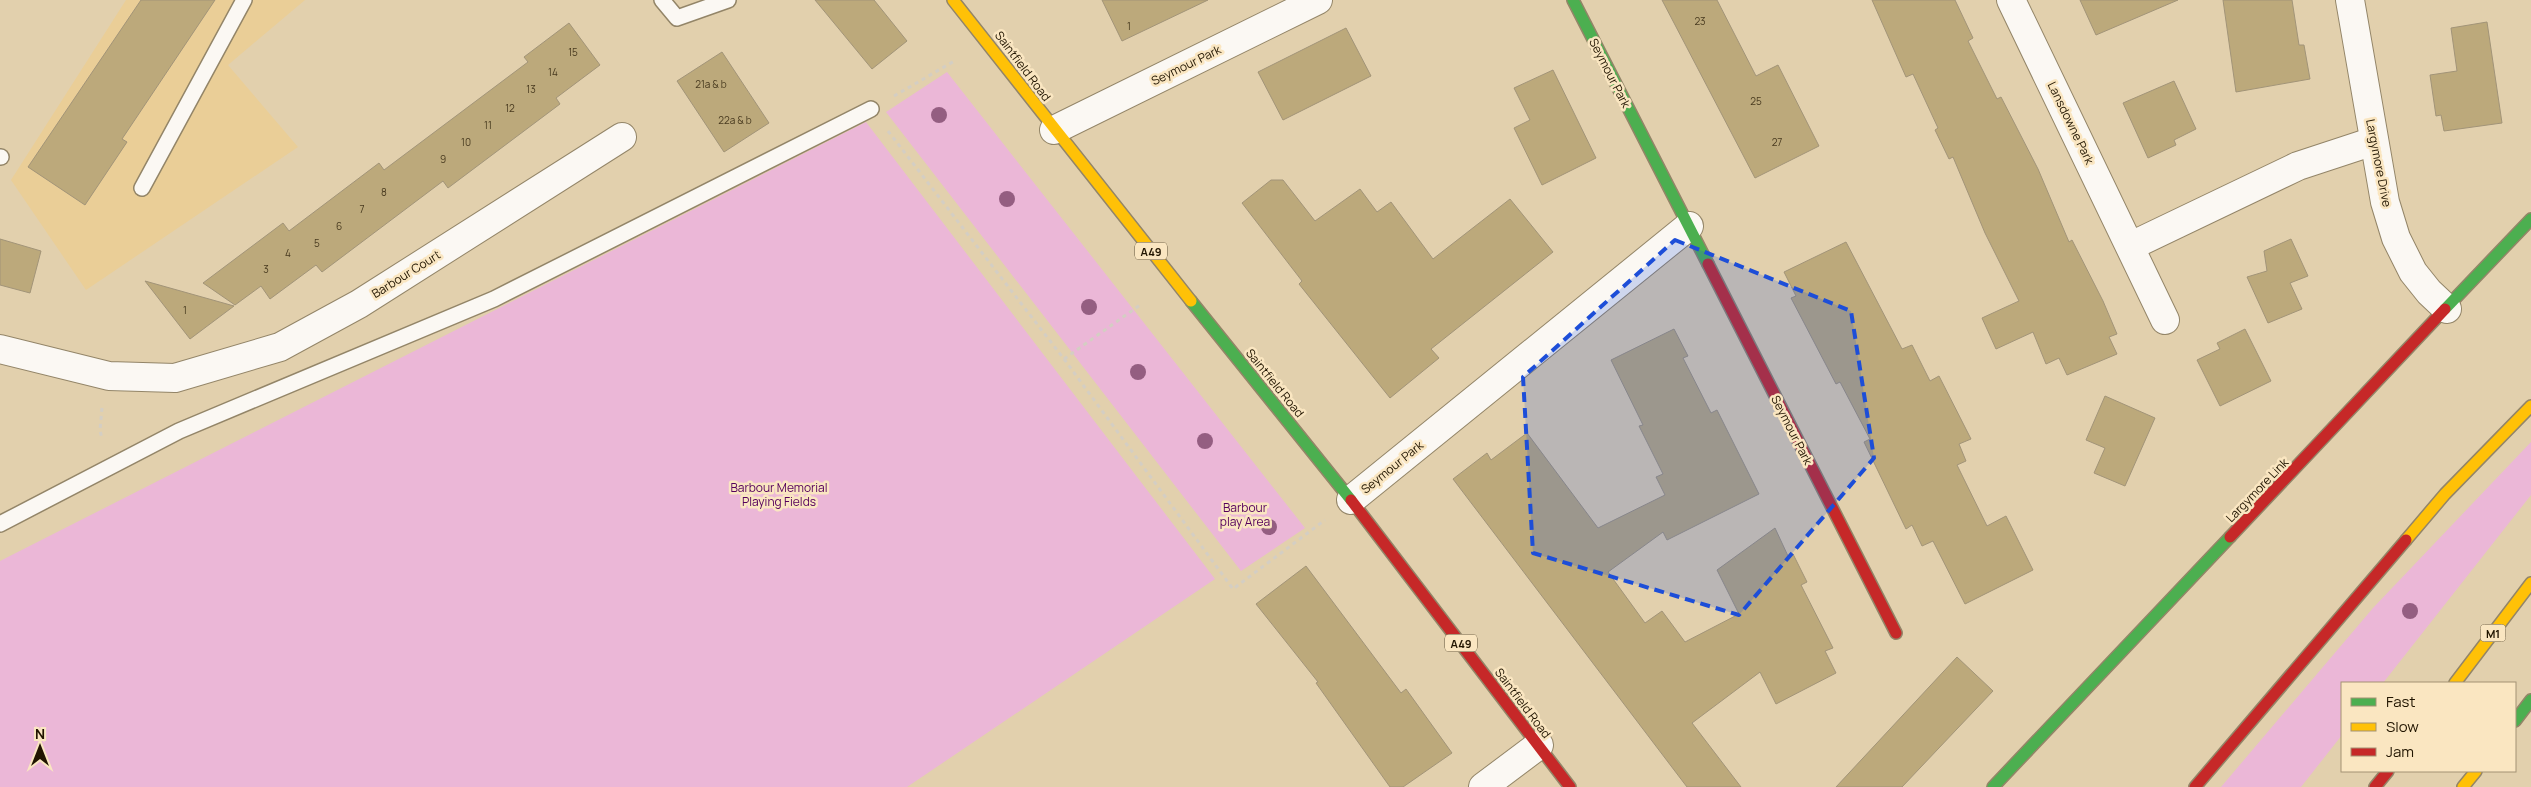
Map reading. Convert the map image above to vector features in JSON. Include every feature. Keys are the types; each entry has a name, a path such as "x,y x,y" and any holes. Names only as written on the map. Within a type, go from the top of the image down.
{"main road":[{"name":"Saintfield Road","path":"953,0 988,42 1054,130 1351,500 1570,787"},
{"name":"Seymour Park","path":"1573,0 1896,633"},
{"name":"Largymore Link","path":"1993,787 2000,783 2531,219"},
{"path":"2195,787 2445,494 2531,406"},
{"name":"M1","path":"2456,682 2531,583"},
{"path":"2516,720 2531,700"},
{"path":"2375,787 2387,772"},
{"path":"2463,787 2475,772"}],"street":[{"name":"Seymour Park","path":"1054,130 1318,0"},
{"name":"Lansdowne Park","path":"2011,0 2166,320"},
{"name":"Largymore Drive","path":"2350,0 2385,202 2396,238 2413,272 2429,292 2448,309"},
{"name":"Barbour Court","path":"0,349 109,376 175,378 280,347 359,304 622,137"},
{"path":"2131,246 2298,166 2374,141"},
{"name":"Seymour Park","path":"1351,500 1689,226"},
{"path":"1483,787 1539,745"}],"lane":[{"path":"142,188 244,0"},
{"path":"662,0 677,18 728,0"},
{"path":"0,524 179,431 494,300 871,109"}],"path":[{"path":"988,42 871,109 1064,359 1233,589 1351,500"},
{"path":"1064,359 1140,305"},
{"path":"109,376 102,406 100,430 104,446 113,465"}],"highlighted area":[{"path":"1675,240 1851,311 1874,458 1739,615 1533,553 1523,377"}],"shaded area":[{"path":"126,0 305,0 228,65 298,147 86,290 11,180"}],"green space":[{"name":"Barbour play Area","path":"947,72 1305,528 1241,571 886,112"},
{"name":"Barbour Memorial Playing Fields","path":"866,122 1215,579 907,787 0,787 0,561"},
{"path":"2531,442 2531,495 2384,682 2341,682 2341,736 2301,787 2221,787 2373,608"}],"building":[{"path":"141,0 215,0 122,139 127,142 85,205 28,167"},
{"path":"815,0 874,0 907,41 872,69"},
{"path":"1102,0 1208,0 1122,41"},
{"path":"1662,0 1717,0 1756,76 1778,65 1819,146 1755,178"},
{"path":"1872,0 1955,0 1973,38 1968,41 1997,99 2001,97 2038,169 2069,242 2072,240 2103,301 2117,334 2109,337 2117,354 2067,375 2059,358 2046,364 2033,332 1996,349 1982,318 2019,301 1985,233 1953,157 1949,159 1935,130 1938,128 1913,74 1906,77"},
{"path":"2080,0 2178,0 2096,35"},
{"path":"2223,0 2292,0 2299,45 2304,45 2310,79 2236,92"},
{"path":"2487,22 2502,123 2444,131 2441,115 2436,116 2430,75 2457,71 2451,28"},
{"path":"569,23 600,65 556,98 560,104 448,188 443,181 322,272 316,265 270,299 261,286 235,305 203,283 283,223 289,231 379,163 384,170 528,62 524,57"},
{"path":"1346,28 1371,76 1283,120 1258,72"},
{"path":"722,52 769,123 724,152 677,81"},
{"path":"1553,70 1596,158 1542,185 1514,128 1530,120 1514,88"},
{"path":"2174,81 2196,129 2174,140 2176,145 2148,158 2123,103"},
{"path":"1271,180 1283,180 1315,221 1360,189 1377,212 1391,202 1433,259 1510,199 1553,252 1431,349 1439,358 1390,398 1299,284 1302,281 1242,203"},
{"path":"0,239 41,251 30,293 0,285"},
{"path":"2291,239 2308,276 2290,283 2302,309 2268,323 2247,277 2267,271 2264,251"},
{"path":"1846,242 1902,349 1912,345 1930,381 1939,376 1971,439 1959,444 1966,461 1957,465 1987,526 2006,516 2033,570 1965,604 1933,541 1922,546 1912,525 1906,529 1864,442 1870,439 1840,382 1836,384 1791,298 1796,296 1784,272"},
{"path":"145,281 234,306 190,339"},
{"path":"1674,329 1688,356 1683,358 1711,413 1717,410 1759,494 1667,540 1663,532 1608,572 1645,623 1662,611 1685,642 1739,614 1717,570 1775,528 1788,556 1793,554 1807,582 1801,585 1833,648 1825,651 1836,673 1776,704 1760,672 1692,723 1741,787 1687,787 1453,479 1487,453 1491,460 1527,433 1598,528 1665,495 1656,477 1663,474 1639,426 1643,425 1611,360"},
{"path":"2245,329 2271,381 2220,406 2197,360 2220,349 2217,343"},
{"path":"2105,396 2155,418 2125,486 2094,473 2105,448 2086,440"},
{"path":"1306,566 1401,693 1406,689 1452,753 1403,787 1390,787 1316,683 1318,682 1256,604"},
{"path":"1957,657 1993,691 1902,787 1836,787"}],"traffic: fast":[{"path":"1573,0 1708,264"},
{"path":"2445,309 2531,219"},
{"path":"1191,301 1351,500"},
{"path":"1993,787 2230,537"},
{"path":"2516,720 2531,700"}],"traffic: slow":[{"path":"953,0 1191,301"},
{"path":"2406,540 2445,494 2531,406"},
{"path":"2456,682 2531,583"},
{"path":"2463,787 2475,772"}],"traffic: jam":[{"path":"1708,264 1896,633"},
{"path":"2230,537 2445,309"},
{"path":"1351,500 1570,787"},
{"path":"2195,787 2406,540"},
{"path":"2375,787 2387,772"}]}
